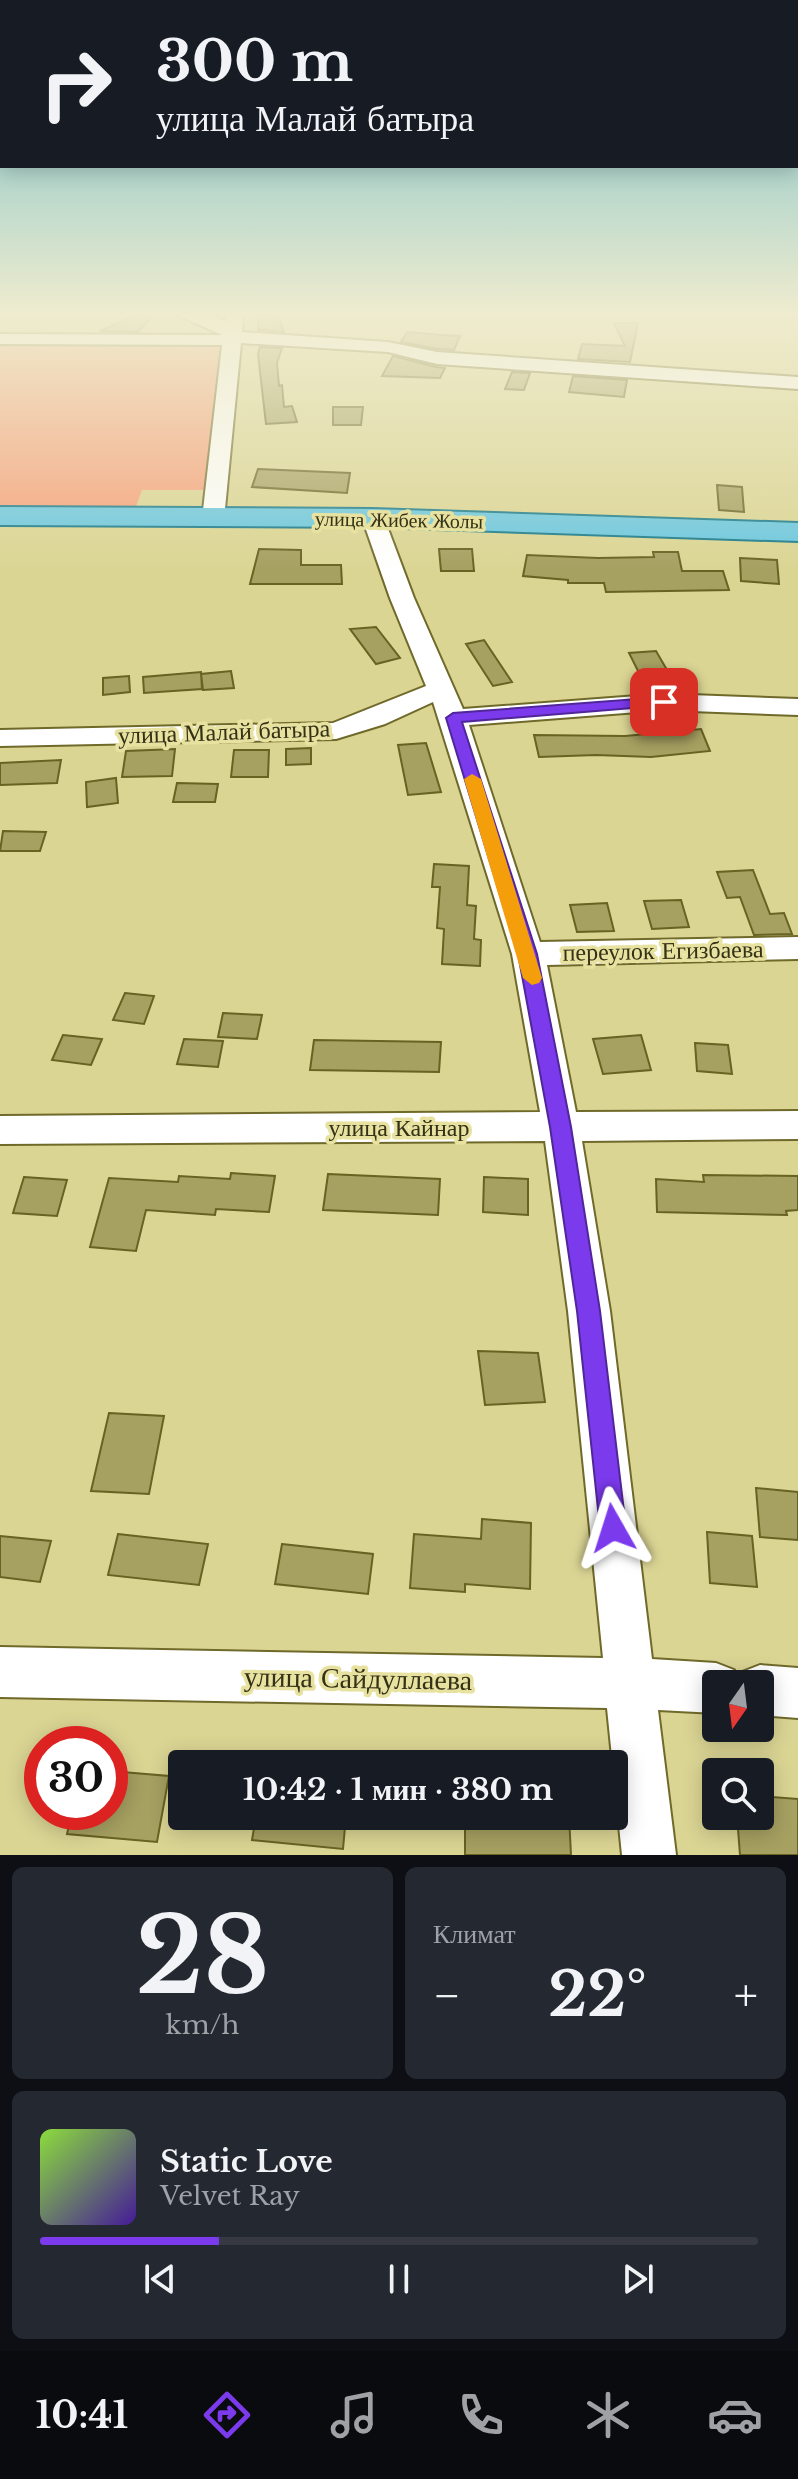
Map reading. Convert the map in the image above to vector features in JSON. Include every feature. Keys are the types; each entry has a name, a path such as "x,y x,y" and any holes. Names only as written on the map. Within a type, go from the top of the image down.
{"main road":[{"name":"улица Жибек Жолы","path":"0,516 373,518 798,532"}],"street":[{"path":"213,519 224,399"},
{"path":"373,518 402,598 447,703 528,954 561,1127 589,1311 649,1855"},
{"name":"улица Малай батыра","path":"0,738 336,731 375,718 447,703 664,702 798,707"},
{"name":"переулок Егизбаева","path":"528,954 798,948"},
{"name":"улица Кайнар","path":"0,1130 798,1125"},
{"name":"улица Сайдуллаева","path":"0,1672 630,1683 702,1687"},
{"path":"774,1691 798,1693"}],"shaded area":[{"path":"0,399 222,399 212,490 142,490 134,512 0,510"}],"building":[{"path":"263,399 283,399 284,407 292,406 297,422 266,424"},
{"path":"333,407 363,407 361,425 333,425"},
{"path":"258,469 350,473 347,493 252,487"},
{"path":"717,485 742,487 744,512 719,510"},
{"path":"259,549 301,550 301,565 341,565 342,584 250,584"},
{"path":"439,549 472,549 474,571 441,571"},
{"path":"653,552 678,552 682,571 723,571 729,590 606,592 604,583 568,583 568,580 523,576 527,555 654,557"},
{"path":"740,558 777,560 779,584 741,581"},
{"path":"376,627 400,658 376,664 350,629"},
{"path":"484,640 512,682 493,686 466,644"},
{"path":"656,651 667,670 639,673 629,653"},
{"path":"231,671 234,688 203,690 201,674"},
{"path":"201,672 202,689 144,693 143,677"},
{"path":"129,676 130,692 103,695 103,678"},
{"path":"701,729 710,751 651,757 539,757 534,735 625,736"},
{"path":"426,743 441,792 408,795 398,745"},
{"path":"311,748 311,764 286,765 286,749"},
{"path":"175,749 172,776 122,777 126,751"},
{"path":"234,750 269,750 268,777 231,777"},
{"path":"61,760 57,783 0,785 0,763"},
{"path":"116,778 118,803 87,807 86,782"},
{"path":"177,783 218,784 215,802 173,802"},
{"path":"3,831 46,832 40,851 0,851"},
{"path":"434,864 469,866 467,905 476,906 474,939 481,940 480,966 442,964 444,929 437,928 440,887 432,887"},
{"path":"753,870 770,914 784,913 792,934 754,935 740,897 727,898 717,872"},
{"path":"681,900 689,927 652,929 644,901"},
{"path":"607,903 614,931 577,932 570,905"},
{"path":"125,993 154,996 144,1024 113,1020"},
{"path":"223,1013 262,1015 257,1039 218,1037"},
{"path":"63,1035 102,1039 91,1065 52,1060"},
{"path":"641,1035 651,1070 603,1074 593,1039"},
{"path":"184,1039 223,1041 218,1067 177,1064"},
{"path":"314,1040 441,1042 439,1072 310,1070"},
{"path":"695,1043 728,1045 732,1074 697,1071"},
{"path":"231,1173 275,1176 269,1212 216,1209 215,1215 146,1210 136,1251 90,1247 109,1178 178,1182 179,1176 230,1179"},
{"path":"328,1174 440,1179 438,1215 323,1210"},
{"path":"703,1175 798,1176 798,1210 786,1211 787,1215 657,1212 656,1179 704,1182"},
{"path":"24,1177 67,1180 57,1216 13,1213"},
{"path":"484,1177 528,1179 528,1215 483,1212"},
{"path":"478,1351 538,1353 545,1402 485,1405"},
{"path":"109,1413 164,1416 149,1494 91,1491"},
{"path":"756,1488 798,1492 798,1540 760,1537"},
{"path":"482,1519 531,1523 530,1589 465,1584 465,1592 410,1588 414,1534 481,1539"},
{"path":"707,1532 752,1536 757,1587 710,1583"},
{"path":"118,1534 208,1544 199,1585 108,1575"},
{"path":"0,1536 51,1541 40,1582 0,1577"},
{"path":"282,1544 373,1554 368,1594 275,1584"},
{"path":"128,1773 168,1776 157,1842 67,1834 68,1830 128,1830"},
{"path":"774,1797 798,1799 798,1855 740,1855 738,1830 774,1830"},
{"path":"254,1830 345,1830 343,1849 252,1840"},
{"path":"465,1830 570,1830 571,1855 465,1855"}],"slow traffic":[{"path":"472,779 528,954 532,978"}],"route":[{"path":"613,1528 589,1311 561,1127 528,954 453,718 664,702"}]}
